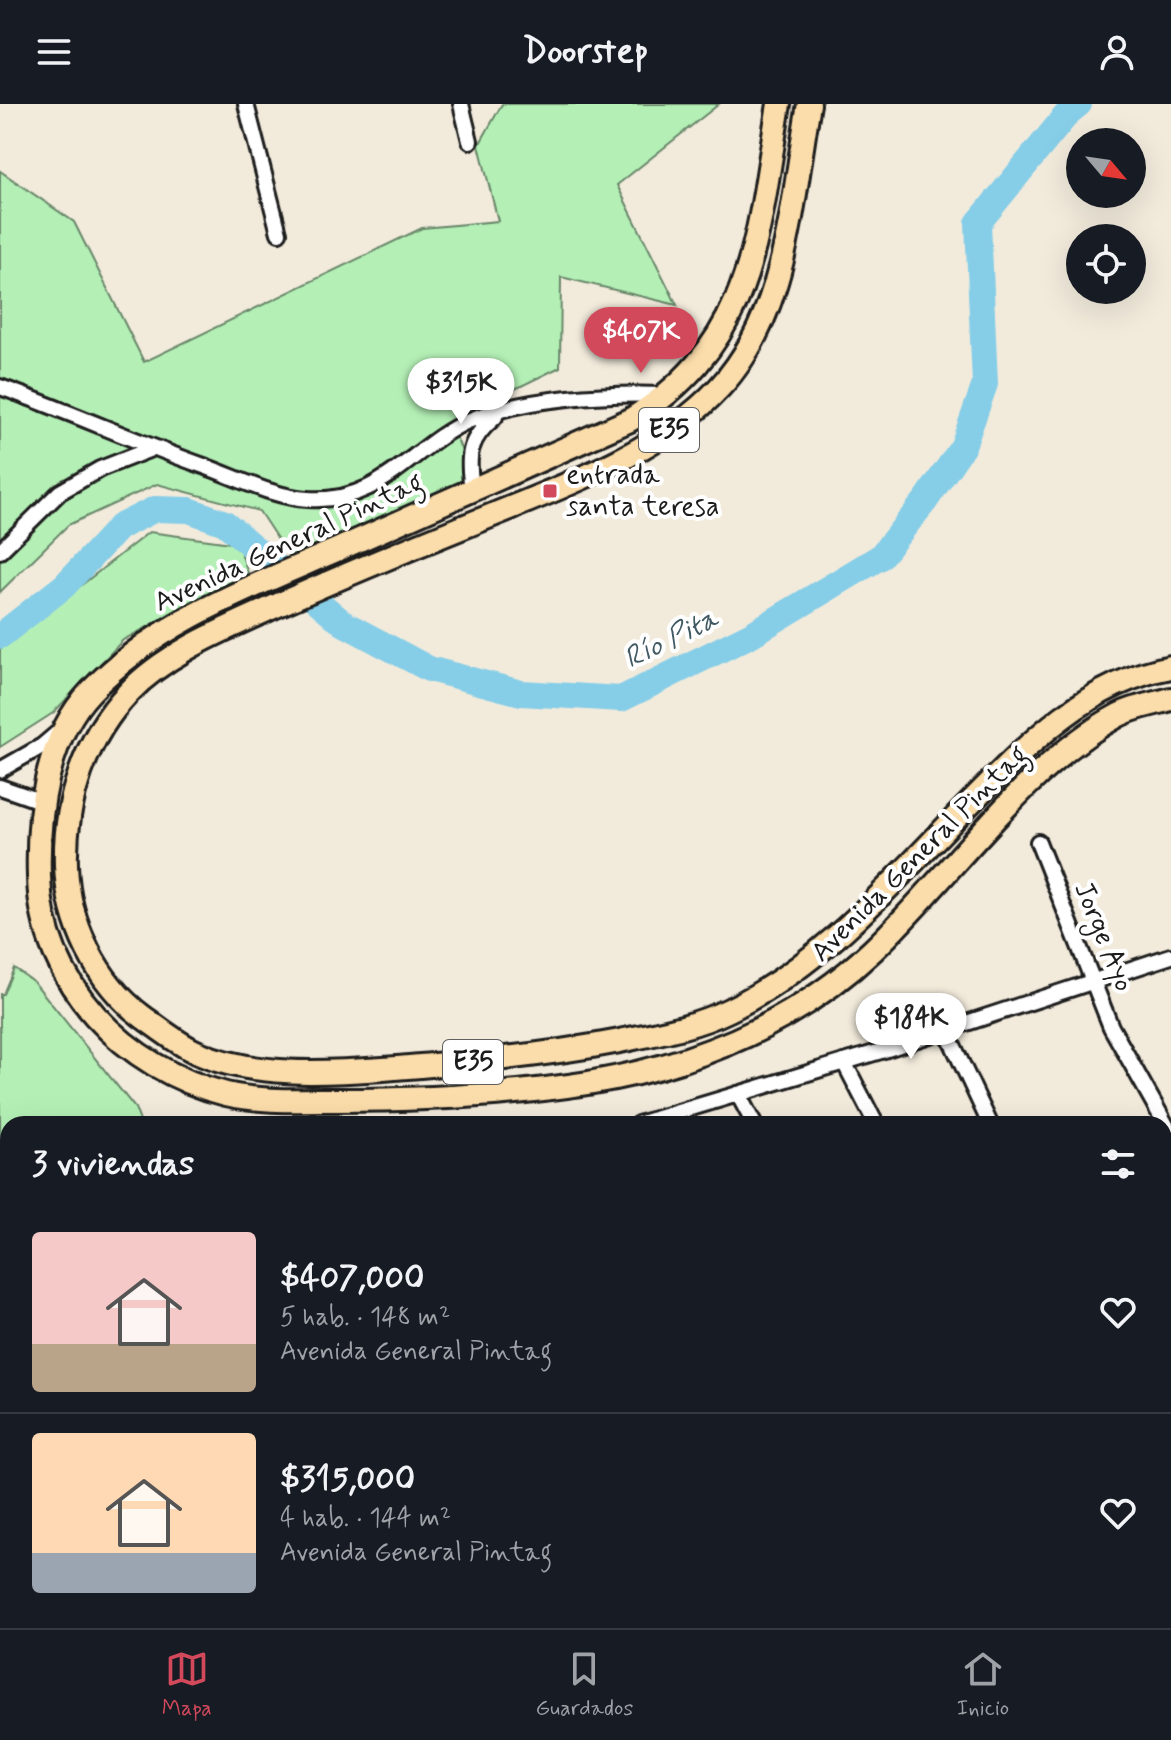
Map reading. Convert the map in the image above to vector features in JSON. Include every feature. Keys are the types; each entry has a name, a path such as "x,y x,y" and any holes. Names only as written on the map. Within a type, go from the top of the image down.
{"highway":[{"name":"Avenida General Pintag","path":"779,104 747,275 730,320 711,351 669,395 630,420 225,599 125,660 83,699 56,751 43,802 38,841 39,887 47,935 68,981 94,1017 130,1048 177,1076 228,1094 290,1100 383,1100 487,1094 585,1083 666,1067 721,1050 785,1017 871,952 996,819 1069,749 1122,713 1171,699"},
{"name":"Avenida General Pintag","path":"809,104 782,257 772,293 753,338 721,386 682,423 607,465 230,627 153,670 108,716 75,782 65,851 66,881 83,941 113,989 131,1008 197,1053 239,1064 312,1071 463,1063 570,1051 686,1028 729,1010 809,960 847,928 1005,767 1070,709 1113,684 1171,667"}],"street":[{"path":"246,104 279,233"},
{"path":"461,104 470,141"},
{"path":"0,387 151,449 266,490 308,499 347,495 385,481 468,421 538,403 611,393 669,395"},
{"path":"472,491 468,453 484,426 500,413"},
{"path":"444,437 468,453"},
{"path":"0,551 60,492 100,469 151,449"},
{"path":"0,770 42,746 68,724"},
{"path":"0,787 43,802"},
{"name":"Jorge Ayo","path":"1038,842 1111,1027 1161,1116"},
{"path":"677,1116 1171,956"},
{"path":"946,1030 986,1116"},
{"path":"844,1062 872,1116"},
{"path":"738,1094 750,1116"}],"green space":[{"path":"502,104 719,104 617,185 677,305 561,277 560,367 450,421 474,482 355,536 290,558 259,511 157,484 68,525 0,592 0,171 74,222 144,362 422,228 498,221 479,145"},
{"path":"149,532 238,544 248,573 123,640 53,713 0,747 0,649"},
{"path":"14,968 34,982 135,1108 138,1116 0,1116 0,994 3,994"}],"waterway":[{"name":"Río Pita","path":"0,636 64,586 119,527 155,509 189,510 225,523 343,623 429,669 521,693 621,699 752,634 880,557 926,500 963,446 985,384 978,223 1068,113 1079,104"}],"place":[{"name":"entrada santa teresa","path":"550,491"}]}
